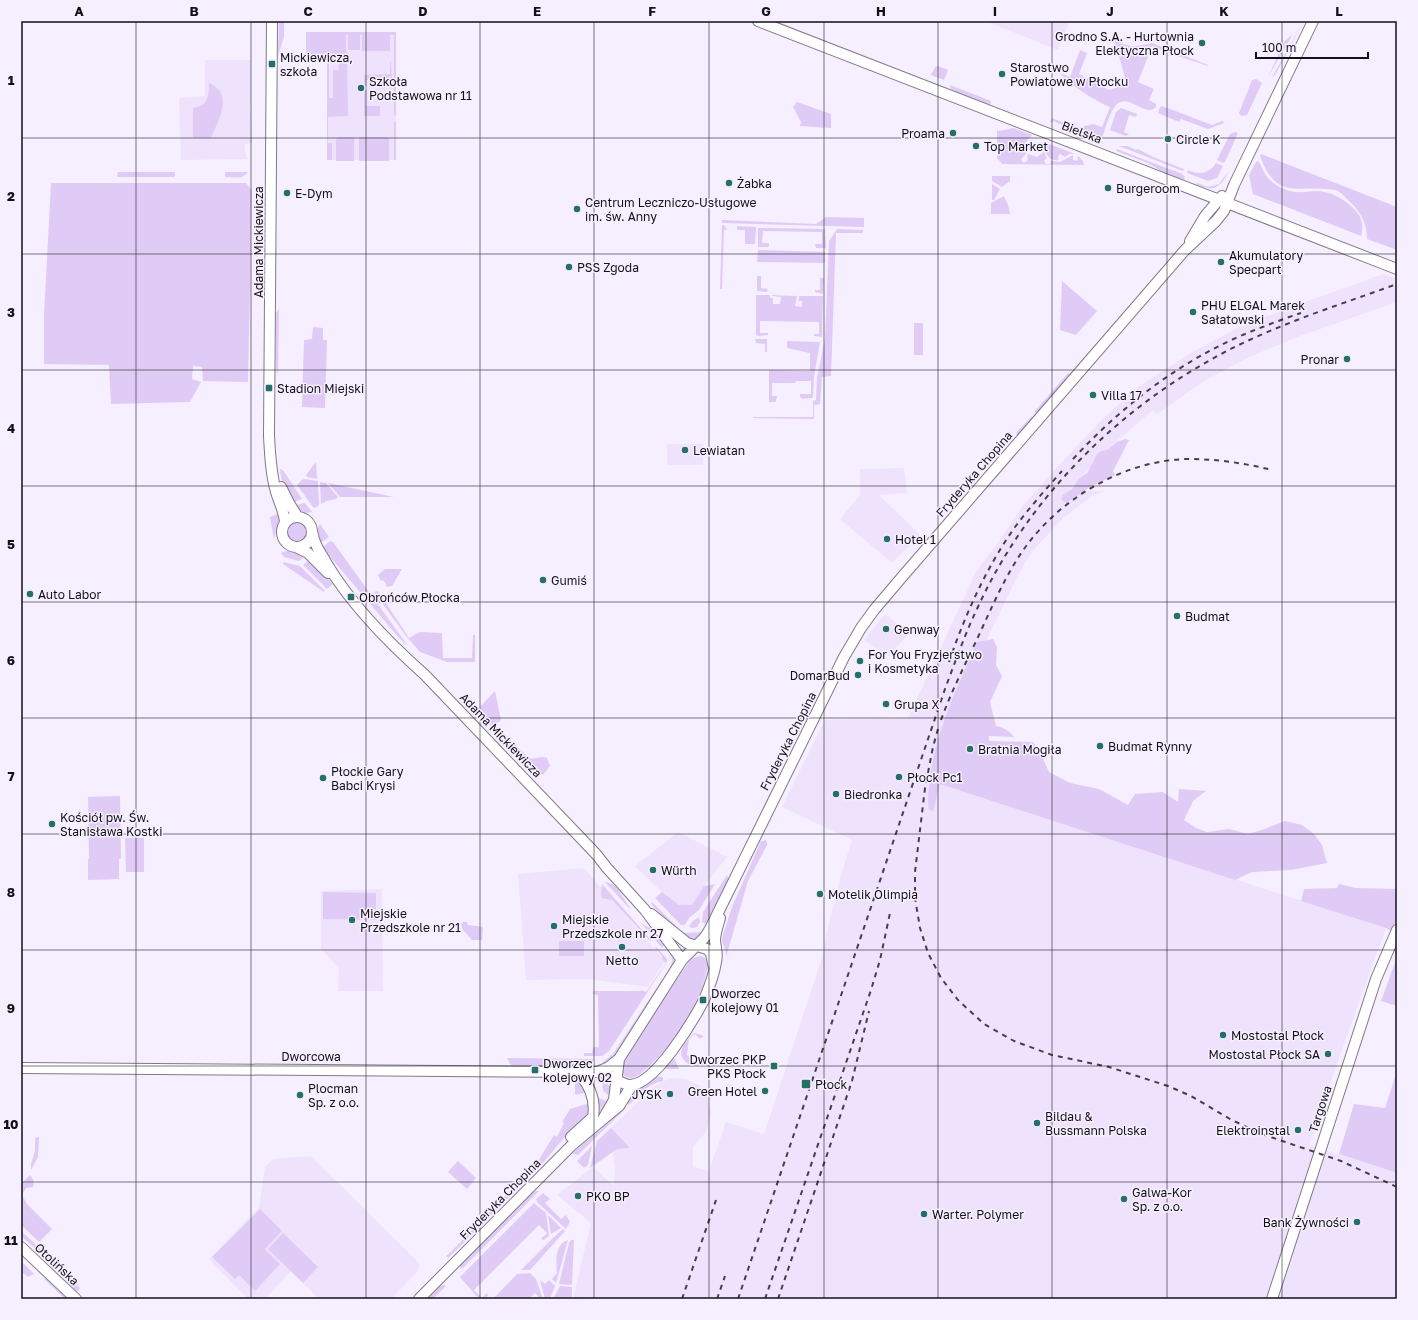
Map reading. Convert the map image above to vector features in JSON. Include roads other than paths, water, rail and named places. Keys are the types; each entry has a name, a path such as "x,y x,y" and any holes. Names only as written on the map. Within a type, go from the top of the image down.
{"street":[{"name":"Adama Mickiewicza","path":"272,21 269,436 271,463 276,492 282,506 285,522"},
{"name":"Bielska","path":"758,21 1308,233 1397,269"},
{"name":"Fryderyka Chopina","path":"602,1119 614,1100 619,1059 682,960 710,929 844,657 861,628 874,610 1184,250 1216,221 1224,211 1223,201 1234,185 1313,21"},
{"name":"Adama Mickiewicza","path":"271,463 284,494 297,516"},
{"path":"297,516 303,517 309,521 312,531 308,542 304,545 296,547 288,544 282,536 282,529 285,522 290,518 297,516"},
{"name":"Adama Mickiewicza","path":"312,531 315,546 336,579"},
{"name":"Adama Mickiewicza","path":"296,547 308,553 336,579 396,649 425,675 571,827 645,910 682,960"},
{"name":"Fryderyka Chopina","path":"419,1299 571,1146 619,1106 632,1085 645,1079 658,1067 677,1044 703,1000 709,986 716,963 717,951 715,941 723,904"},
{"name":"Adama Mickiewicza","path":"645,910 665,924 678,937 687,943 696,945 711,953 713,959 713,972"},
{"name":"Targowa","path":"1272,1299 1376,979 1397,930"},
{"path":"600,1071 609,1067 619,1059"},
{"name":"Dworcowa","path":"21,1068 600,1071 626,1085 632,1085"},
{"path":"547,1170 562,1145 593,1117 595,1106 588,1084 574,1071"},
{"name":"Otolińska","path":"21,1247 76,1299"}],"railway":[{"path":"738,1299 946,686 977,609 998,569 1022,530 1049,494 1079,461 1112,430 1147,401 1184,376 1223,353 1265,333 1397,284"},
{"path":"1073,459 1129,405 1170,374 1215,348 1238,337 1301,313"},
{"path":"941,720 994,603 1017,559 1039,531 1075,498 1118,474 1141,466 1164,461 1188,459 1209,460 1241,463 1272,470"},
{"path":"949,662 969,609 1004,543 1038,498 1062,471"},
{"path":"938,729 925,788 915,872 915,898 920,928 928,953 941,978 958,1000 984,1024 1014,1041 1052,1055 1109,1067 1168,1086 1191,1096 1230,1119 1259,1133 1341,1161 1397,1187"},
{"path":"765,1299 871,990 880,960 890,913"},
{"path":"778,1299 852,1081 869,1011"},
{"path":"682,1299 716,1200"},
{"path":"717,1299 725,1276"}],"place":[{"name":"Grodno S.A. - Hurtownia Elektyczna Płock","path":"1202,43"},
{"name":"Mickiewicza, szkoła","path":"272,64"},
{"name":"Starostwo Powiatowe w Płocku","path":"1002,74"},
{"name":"Szkoła Podstawowa nr 11","path":"361,88"},
{"name":"Proama","path":"953,133"},
{"name":"Circle K","path":"1168,139"},
{"name":"Top Market","path":"976,146"},
{"name":"Żabka","path":"729,183"},
{"name":"Burgeroom","path":"1108,188"},
{"name":"E-Dym","path":"287,193"},
{"name":"Centrum Leczniczo-Usługowe im. św. Anny","path":"577,209"},
{"name":"Akumulatory Specpart","path":"1221,262"},
{"name":"PSS Zgoda","path":"569,267"},
{"name":"PHU ELGAL Marek Sałatowski","path":"1193,312"},
{"name":"Pronar","path":"1347,359"},
{"name":"Stadion Miejski","path":"269,388"},
{"name":"Villa 17","path":"1093,395"},
{"name":"Lewiatan","path":"685,450"},
{"name":"Hotel 1","path":"887,539"},
{"name":"Gumiś","path":"543,580"},
{"name":"Auto Labor","path":"30,594"},
{"name":"Obrońców Płocka","path":"351,597"},
{"name":"Budmat","path":"1177,616"},
{"name":"Genway","path":"886,629"},
{"name":"For You Fryzjerstwo i Kosmetyka","path":"860,661"},
{"name":"DomarBud","path":"858,675"},
{"name":"Grupa X","path":"886,704"},
{"name":"Budmat Rynny","path":"1100,746"},
{"name":"Bratnia Mogiła","path":"970,749"},
{"name":"Płock Pc1","path":"899,777"},
{"name":"Płockie Gary Babci Krysi","path":"323,778"},
{"name":"Biedronka","path":"836,794"},
{"name":"Kościół pw. Św. Stanisława Kostki","path":"52,824"},
{"name":"Würth","path":"653,870"},
{"name":"Motelik Olimpia","path":"820,894"},
{"name":"Miejskie Przedszkole nr 21","path":"352,920"},
{"name":"Miejskie Przedszkole nr 27","path":"554,926"},
{"name":"Netto","path":"622,947"},
{"name":"Dworzec kolejowy 01","path":"703,1000"},
{"name":"Mostostal Płock","path":"1223,1035"},
{"name":"Mostostal Płock SA","path":"1328,1054"},
{"name":"Dworzec PKP PKS Płock","path":"774,1066"},
{"name":"Dworzec kolejowy 02","path":"535,1070"},
{"name":"Płock","path":"806,1084"},
{"name":"Green Hotel","path":"765,1091"},
{"name":"JYSK","path":"670,1094"},
{"name":"Plocman Sp. z o.o.","path":"300,1095"},
{"name":"Bildau & Bussmann Polska","path":"1037,1123"},
{"name":"Elektroinstal","path":"1298,1130"},
{"name":"PKO BP","path":"578,1196"},
{"name":"Galwa-Kor Sp. z o.o.","path":"1124,1199"},
{"name":"Warter. Polymer","path":"924,1214"},
{"name":"Bank Żywności","path":"1357,1222"}]}
